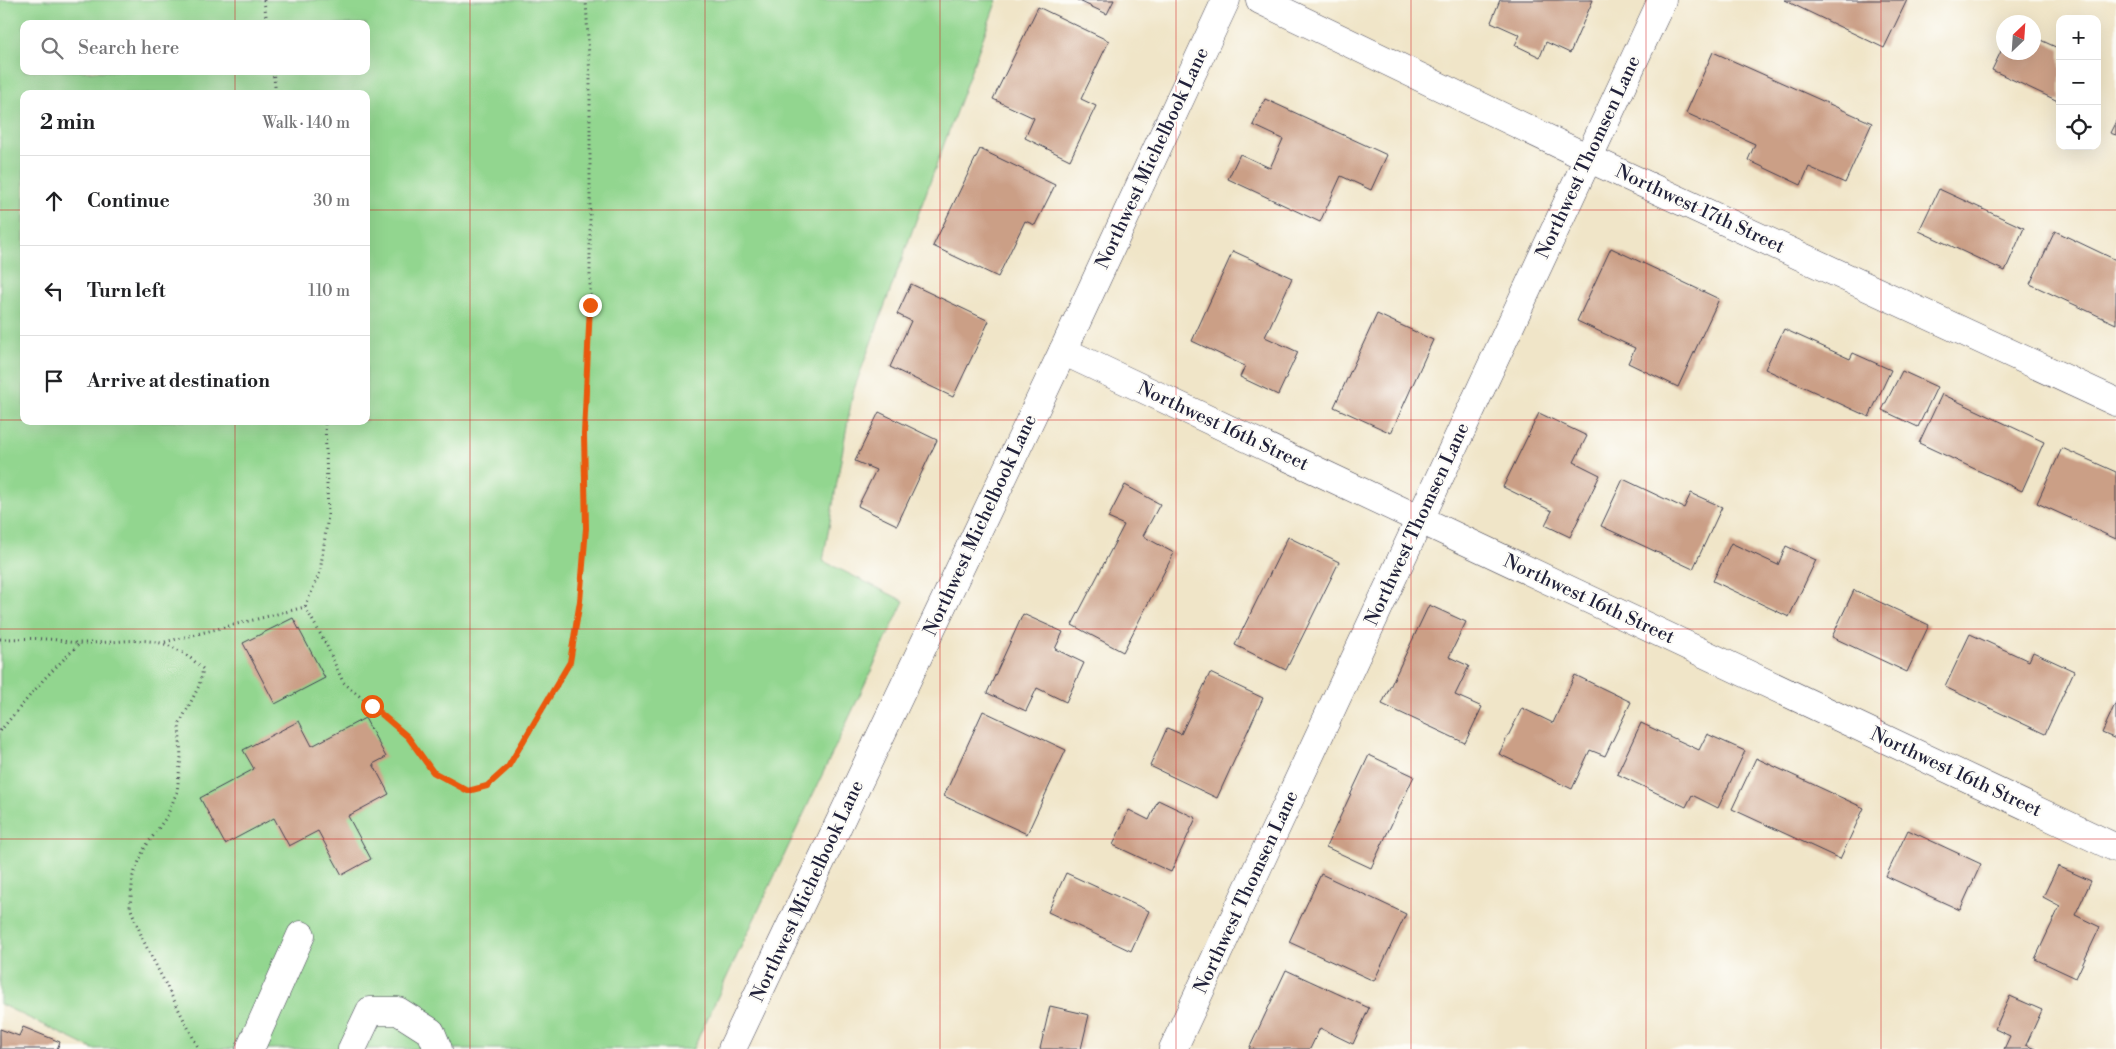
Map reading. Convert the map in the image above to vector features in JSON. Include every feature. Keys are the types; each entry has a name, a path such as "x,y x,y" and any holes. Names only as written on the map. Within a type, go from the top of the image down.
{"street":[{"name":"Northwest Michelbook Lane","path":"732,1049 1063,351 1226,0"},
{"name":"Northwest 17th Street","path":"1260,0 1588,158 2116,402"},
{"name":"Northwest Thomsen Lane","path":"1173,1049 1662,0"},
{"name":"Northwest 16th Street","path":"1063,351 2116,848"},
{"path":"250,1049 301,935"},
{"path":"352,1049 370,1011 398,1011 431,1032 438,1049"}],"path":[{"path":"264,0 266,20"},
{"path":"305,607 326,644 344,682 408,737 433,772 468,791 487,786 508,767 570,662 580,601 586,528 584,434 590,305 590,87 586,0"},
{"path":"274,75 275,90"},
{"path":"305,607 320,572 328,516 325,425"},
{"path":"164,643 305,607"},
{"path":"0,640 46,639 80,643 133,638 164,643 190,656 203,669 199,686 178,725 181,757 177,792 167,816 144,849 133,876 130,907 144,942 199,1049"},
{"path":"0,731 44,678 80,643"}],"green space":[{"path":"0,0 997,0 853,392 823,561 904,601 693,1049 93,1049 0,1004"}],"building":[{"path":"1077,0 1114,0 1107,14"},
{"path":"1500,0 1593,0 1570,53 1546,42 1540,57 1515,45 1520,35 1491,22"},
{"path":"1784,0 1907,0 1884,48"},
{"path":"1038,7 1109,41 1081,99 1096,106 1070,160 1025,138 1034,118 993,99"},
{"path":"2041,40 2056,47 2056,100 1992,70 1997,60 2041,60"},
{"path":"1713,52 1872,123 1845,183 1809,167 1801,185 1748,160 1755,144 1686,113"},
{"path":"1265,99 1387,155 1371,190 1341,176 1320,222 1228,179 1240,154 1270,168 1283,139 1253,125"},
{"path":"2116,121 2116,135 2110,133"},
{"path":"980,149 1055,185 1035,225 1025,221 998,277 933,246"},
{"path":"1939,189 2024,228 2005,271 1919,231"},
{"path":"2055,231 2116,260 2116,324 2030,284"},
{"path":"1611,248 1719,299 1678,387 1628,363 1635,348 1577,321"},
{"path":"1233,251 1292,278 1265,337 1298,352 1278,395 1240,377 1245,366 1192,341"},
{"path":"911,284 989,321 953,397 890,367 911,321 897,314"},
{"path":"1377,314 1433,340 1391,433 1334,407"},
{"path":"1784,329 1850,359 1853,353 1891,370 1869,417 1765,369"},
{"path":"1902,371 1937,387 1918,427 1882,410"},
{"path":"1942,394 2044,442 2022,491 1919,443"},
{"path":"879,412 937,440 897,525 858,506 876,470 855,461"},
{"path":"1539,413 1587,436 1574,462 1600,475 1570,537 1545,525 1552,511 1503,487"},
{"path":"2062,448 2116,472 2116,539 2037,503"},
{"path":"1623,479 1684,508 1691,493 1722,507 1693,569 1601,526"},
{"path":"1125,485 1160,504 1143,536 1174,553 1123,652 1072,625 1124,525 1108,518"},
{"path":"1288,537 1339,562 1286,670 1235,645"},
{"path":"1731,543 1778,565 1786,546 1816,560 1789,617 1713,581"},
{"path":"1854,590 1929,625 1907,672 1832,637"},
{"path":"1429,605 1466,622 1449,657 1469,666 1455,695 1482,707 1465,743 1382,704"},
{"path":"1023,614 1063,632 1055,649 1084,663 1066,702 1037,688 1026,711 987,693"},
{"path":"293,618 325,678 275,704 243,643"},
{"path":"1970,634 2029,661 2033,652 2074,671 2045,734 1945,687"},
{"path":"1210,673 1263,698 1217,798 1150,766 1167,728 1181,734"},
{"path":"1575,675 1631,702 1605,756 1590,750 1572,789 1499,754 1522,708 1553,723"},
{"path":"2116,702 2116,739 2102,733"},
{"path":"983,711 1066,750 1027,834 944,796"},
{"path":"365,718 386,757 373,764 389,794 348,816 371,859 342,875 318,831 289,846 274,818 225,844 200,798 254,769 243,750 299,721 312,746"},
{"path":"1641,723 1699,750 1707,734 1745,751 1718,808 1692,795 1686,807 1617,774"},
{"path":"1369,755 1414,776 1371,868 1326,847"},
{"path":"1756,758 1864,808 1840,859 1732,809"},
{"path":"1158,800 1196,818 1171,872 1113,845 1129,810 1149,820"},
{"path":"1908,830 1981,864 1960,910 1886,876"},
{"path":"2058,866 2091,881 2075,915 2100,927 2076,978 2035,959 2060,906 2043,897"},
{"path":"1066,873 1149,911 1131,951 1048,912"},
{"path":"1321,874 1406,914 1374,981 1289,942"},
{"path":"1286,970 1369,1008 1353,1044 1320,1028 1310,1049 1249,1049"},
{"path":"2010,996 2042,1010 2026,1045 2035,1049 2004,1049 2010,1036 1995,1029"},
{"path":"1050,1006 1089,1015 1081,1049 1040,1049"},
{"path":"23,1027 60,1042 57,1049 0,1049 0,1029 19,1036"}],"route":[{"path":"372,706 408,737 433,772 468,791 487,786 508,767 559,683 570,662 580,601 586,528 584,434 590,305"}]}
